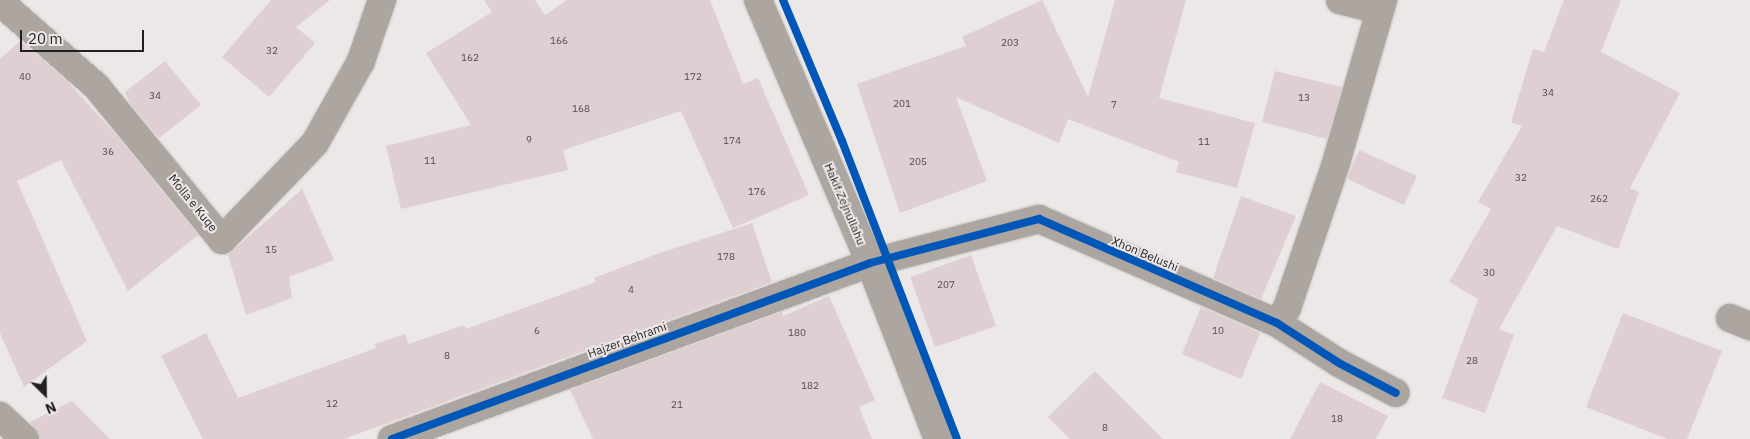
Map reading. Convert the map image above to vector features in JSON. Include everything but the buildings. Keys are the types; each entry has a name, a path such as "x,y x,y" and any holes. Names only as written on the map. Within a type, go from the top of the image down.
{"street":[{"name":"Molla e Kuqe","path":"0,2 96,86 222,240 315,143 361,62 382,0"},
{"name":"Hakif Zejnullahu","path":"758,0 870,263 938,439"},
{"path":"1277,323 1287,308 1336,163 1382,5 1340,0"},
{"name":"Xhon Belushi","path":"870,263 1039,219 1277,323 1340,363 1396,392"},
{"name":"Hajzer Behrami","path":"392,439 870,263"},
{"path":"0,416 25,439"}],"cycle path":[{"path":"783,0 842,141 957,439"},
{"path":"392,439 870,263 1039,219 1277,323 1339,363 1396,393"}]}
